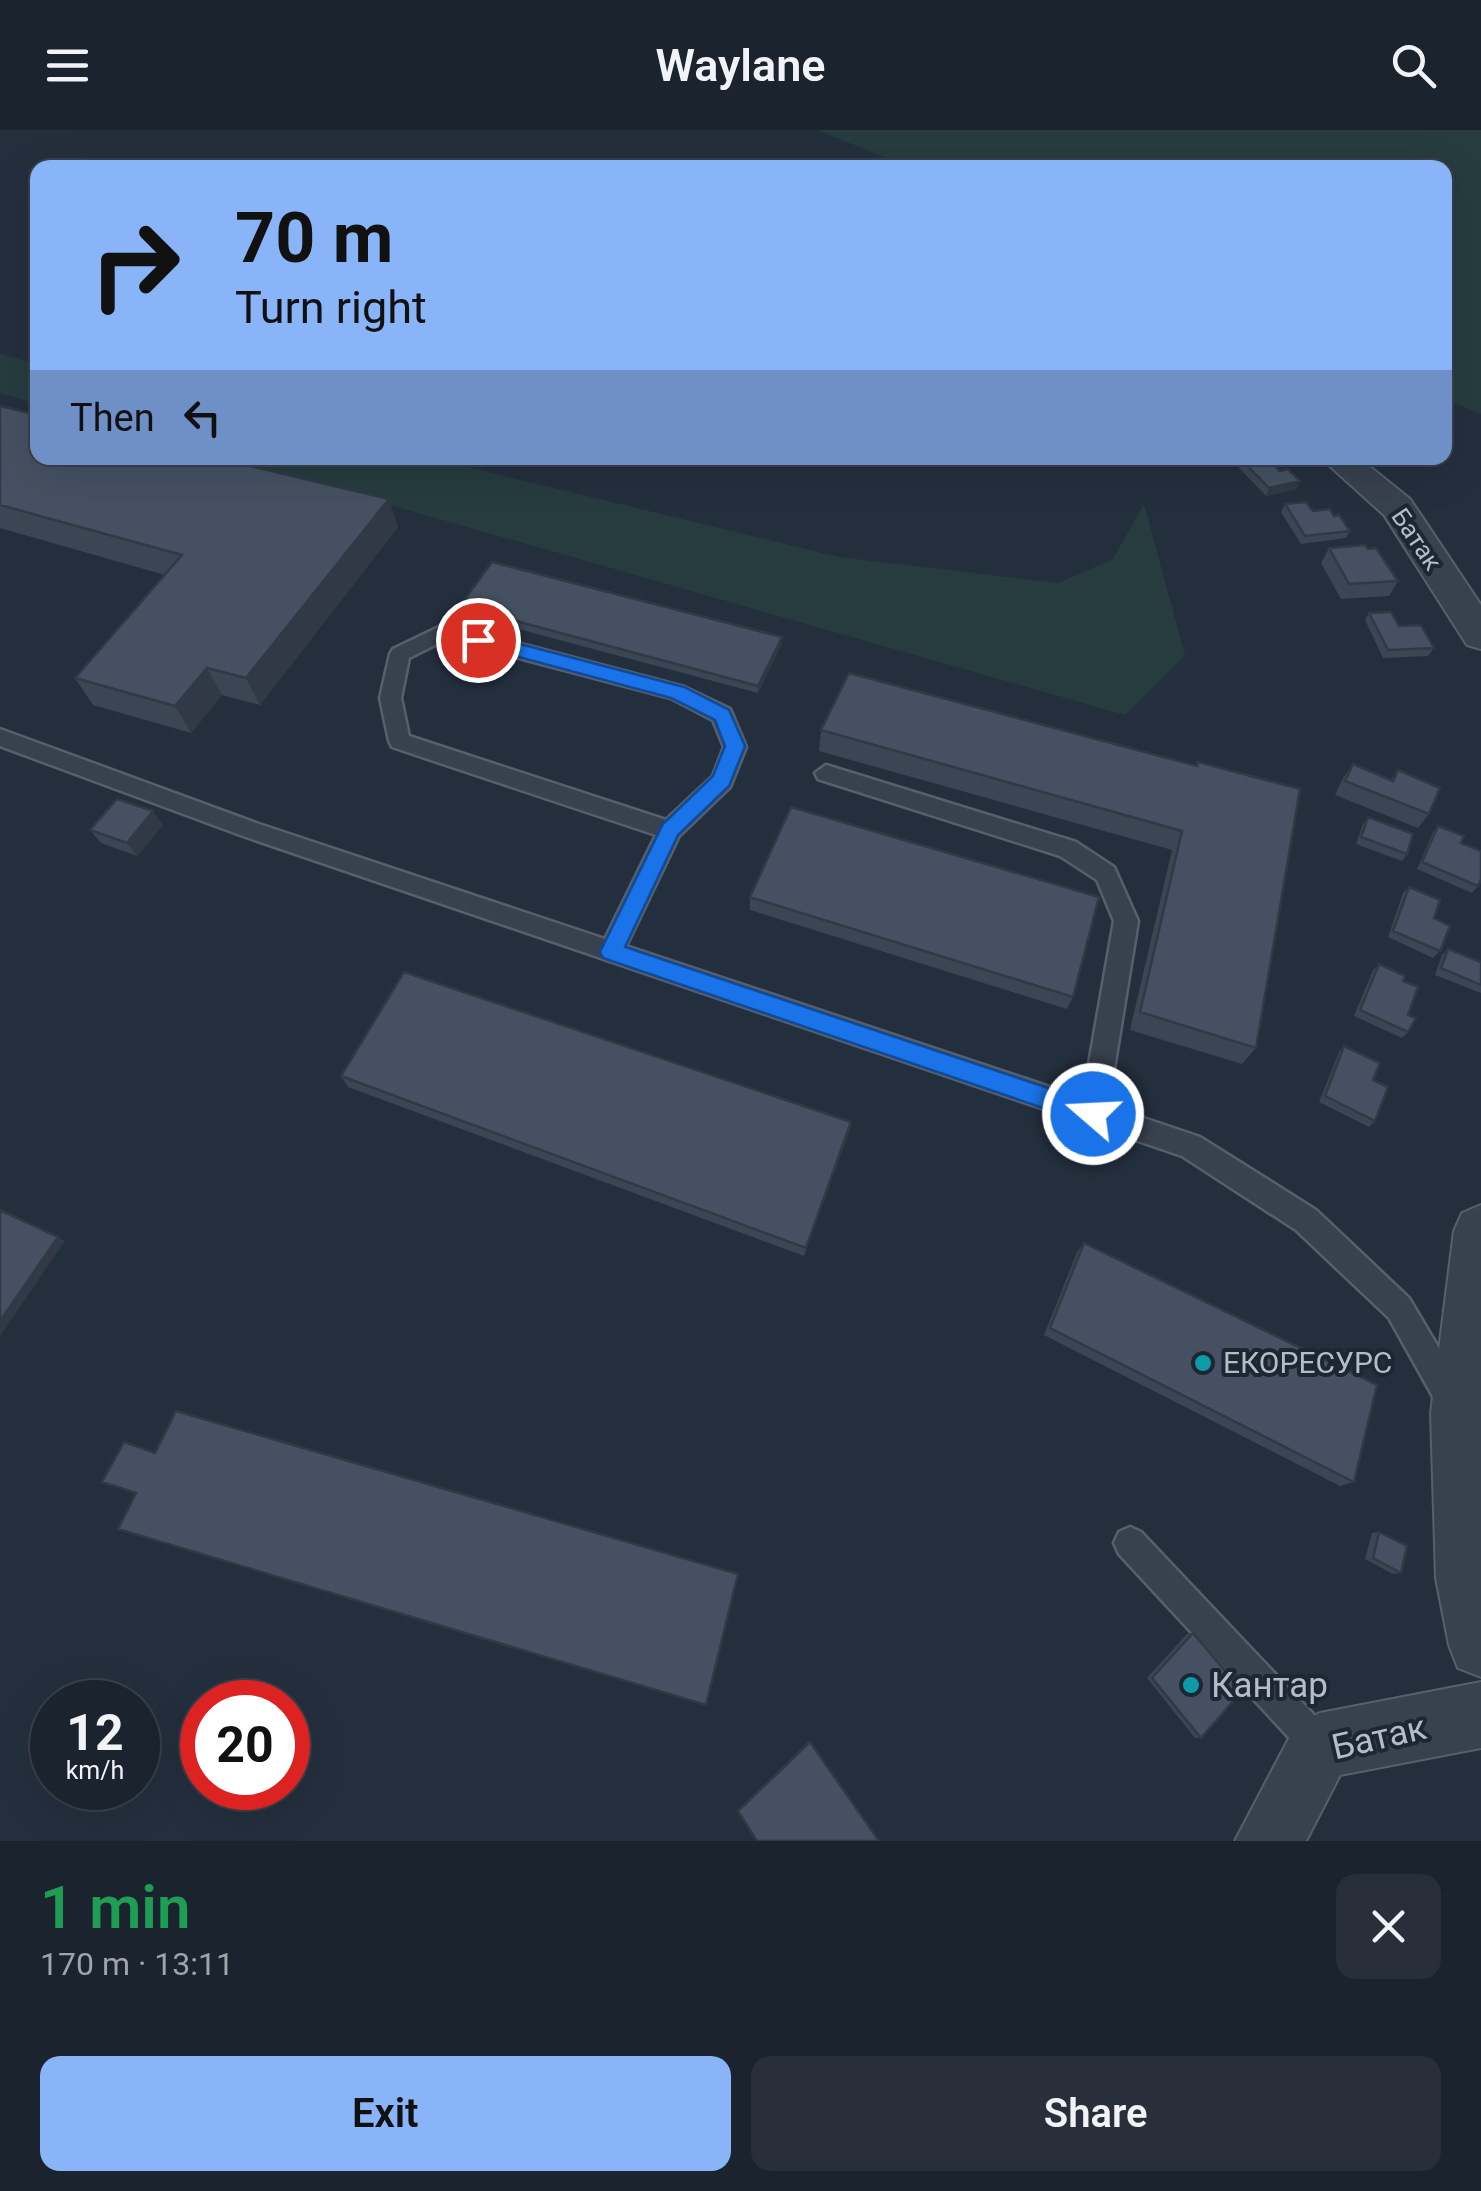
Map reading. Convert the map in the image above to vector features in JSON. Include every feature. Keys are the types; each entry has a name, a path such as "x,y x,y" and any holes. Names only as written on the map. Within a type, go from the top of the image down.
{"street":[{"name":"Батак","path":"1346,465 1397,507 1481,635"},
{"path":"1481,1232 1460,1413 1467,1578 1481,1645"},
{"name":"Батак","path":"1270,1841 1320,1746 1481,1715"}],"lane":[{"path":"611,952 670,830 722,780 735,746 722,715 677,692 444,631 400,654 386,697 389,717 400,741 670,830"},
{"path":"0,737 234,824 1190,1146 1306,1220 1399,1308 1460,1413"},
{"path":"826,773 1068,849 1106,874 1126,921 1093,1114"},
{"path":"1130,1543 1320,1746"}],"green space":[{"path":"818,130 1481,130 1481,414 1452,402 1452,160 891,160"},
{"path":"0,354 30,362 30,402 0,393"},
{"path":"250,465 459,465 839,557 1058,583 1113,559 1144,504 1185,655 1125,715"}],"building":[{"path":"0,406 30,413 30,465 246,465 389,499 246,678 207,668 175,706 75,678 182,555 0,505"},
{"path":"1247,465 1288,469 1300,481 1269,488"},
{"path":"1306,502 1313,511 1330,509 1350,531 1305,536 1285,504"},
{"path":"1365,545 1368,549 1376,548 1398,581 1349,584 1329,548"},
{"path":"492,562 782,637 758,686 460,606"},
{"path":"1391,612 1399,626 1421,625 1434,648 1388,650 1369,613"},
{"path":"849,673 1197,766 1198,762 1300,789 1256,1048 1140,1012 1182,831 821,730"},
{"path":"1353,764 1393,781 1398,770 1440,788 1429,814 1345,781"},
{"path":"117,799 153,811 127,843 90,830"},
{"path":"791,807 1099,897 1073,997 750,897"},
{"path":"1368,817 1413,834 1407,854 1361,837"},
{"path":"1438,826 1464,836 1461,843 1481,851 1478,886 1422,862"},
{"path":"1409,887 1440,900 1434,918 1450,926 1440,951 1393,931"},
{"path":"1448,949 1481,962 1481,985 1441,968"},
{"path":"1379,964 1418,987 1408,1015 1416,1018 1408,1032 1360,1010"},
{"path":"404,972 851,1122 806,1248 341,1076"},
{"path":"1344,1046 1380,1063 1373,1080 1388,1087 1375,1121 1325,1096"},
{"path":"0,1210 58,1237 0,1321"},
{"name":"ЕКОРЕСУРС","path":"1084,1243 1377,1385 1354,1482 1050,1328"},
{"path":"176,1411 738,1574 706,1705 118,1529 136,1493 102,1482 124,1442 155,1453"},
{"path":"1379,1532 1407,1546 1401,1573 1373,1558"},
{"name":"Кантар","path":"1193,1633 1242,1691 1201,1738 1152,1678"},
{"path":"810,1742 879,1841 757,1841 738,1811"}],"place":[{"name":"ЕКОРЕСУРС","path":"1203,1363"},
{"name":"Кантар","path":"1191,1685"}],"route":[{"path":"478,640 677,692 722,715 735,746 722,780 670,830 611,952 1093,1114"}]}
